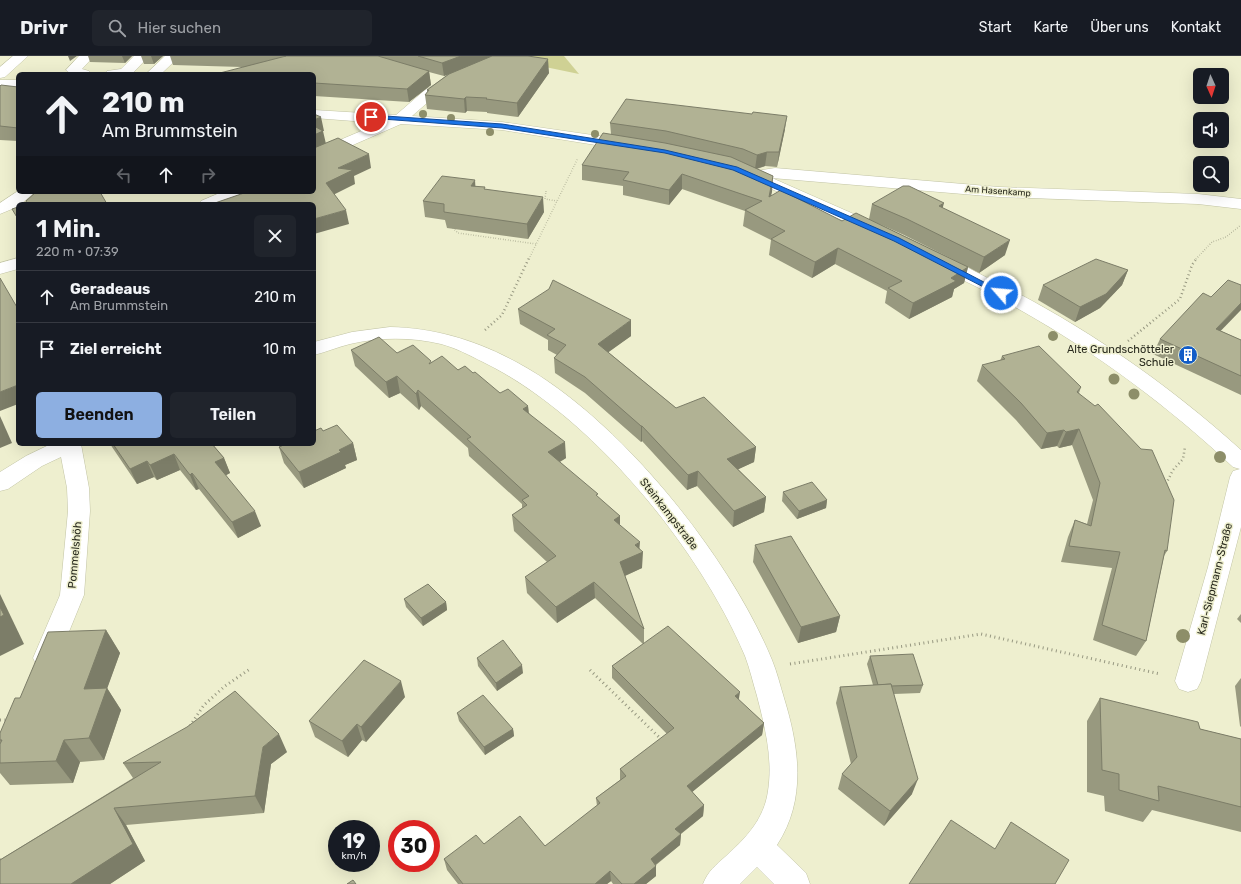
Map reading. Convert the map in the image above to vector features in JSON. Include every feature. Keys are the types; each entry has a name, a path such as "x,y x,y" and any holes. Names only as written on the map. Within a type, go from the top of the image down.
{"street":[{"path":"0,81 21,56"},
{"path":"78,72 73,70 87,56"},
{"path":"126,72 142,56"},
{"path":"155,72 173,56"},
{"path":"316,156 400,119 430,93 445,83 459,77"},
{"path":"430,79 445,83"},
{"path":"0,81 16,84"},
{"path":"316,114 502,126 588,138 643,148"},
{"path":"735,168 890,236"},
{"name":"Am Hasenkamp","path":"756,177 765,173 775,173 999,192 1198,199 1241,204"},
{"path":"0,199 16,185"},
{"path":"0,209 11,204 24,194"},
{"path":"212,202 231,194"},
{"path":"924,254 1041,313 1136,376 1194,418 1241,462"},
{"path":"0,269 16,264"},
{"name":"Steinkampstraße","path":"316,348 348,337 399,332 446,339 468,346 511,367 567,405 619,453 669,511 720,583 757,654 776,712 784,750 783,790 774,821 757,846 718,884"},
{"path":"0,483 34,461 66,446"},
{"name":"Pommelshöh","path":"35,679 46,657 72,594 79,511 78,488 70,446"},
{"name":"Karl-Siepmann-Straße","path":"1188,681 1220,567 1241,477"},
{"path":"757,846 795,884"}],"path":[{"path":"468,346 502,315 588,138"},
{"path":"546,191 545,199 557,201"},
{"path":"1124,344 1180,299 1192,265 1205,248 1212,242 1226,237 1241,225"},
{"path":"453,227 458,233 536,244"},
{"path":"1164,486 1174,468 1180,465 1185,458 1183,428 1194,418"},
{"path":"762,668 981,634 1188,681"},
{"path":"186,732 204,705 226,686 250,669"},
{"path":"590,670 668,746"},
{"path":"0,720 14,720"}],"green space":[{"path":"515,56 564,56 579,74 507,59"}],"building":[{"path":"286,56 378,56 429,71 407,89 316,83 316,72 224,72"},
{"path":"418,56 461,56 442,63"},
{"path":"492,56 528,56 548,59 517,103 486,99 487,98 466,97 464,99 425,95 429,90 427,90 449,74"},
{"path":"0,86 16,87 16,128 0,126"},
{"path":"626,99 752,114 753,112 787,116 779,152 767,152 757,155 743,149 666,131 610,123"},
{"path":"316,115 321,117 316,119"},
{"path":"316,127 323,131 316,134"},
{"path":"603,133 665,143 731,157 773,176 769,197 781,190 842,221 856,213 968,267 951,278 956,281 913,303 888,288 902,281 838,248 815,262 771,239 785,231 745,210 762,201 682,174 669,190 623,180 629,172 582,165"},
{"path":"338,138 369,154 338,168 353,170 326,183 346,210 316,218 316,202 218,202 241,194 316,194 316,147"},
{"path":"442,176 475,180 471,186 485,187 484,189 543,197 527,224 444,212 444,204 423,201"},
{"path":"903,186 909,186 944,203 939,206 1010,240 984,257 907,219 872,204"},
{"path":"34,194 101,194 106,202 26,202"},
{"path":"16,208 16,216 12,209"},
{"path":"1096,259 1128,270 1106,294 1080,307 1043,285"},
{"path":"0,278 16,306 16,386 0,392"},
{"path":"553,280 631,320 598,344 676,408 704,397 756,447 727,459 766,497 734,511 698,471 688,475 642,426 585,377 554,358 566,345 547,335 555,329 518,309 549,289"},
{"path":"1228,280 1241,285 1241,303 1216,329 1241,340 1241,376 1160,339 1203,293 1211,297"},
{"path":"379,337 397,353 413,345 431,361 429,364 442,356 458,370 465,366 473,373 475,372 500,393 508,389 528,406 523,409 565,442 548,452 598,494 596,495 620,516 614,520 640,542 635,545 643,552 620,562 644,629 594,582 556,607 525,577 556,556 512,515 527,505 522,500 529,496 467,439 471,437 418,390 416,394 397,376 386,382 351,350"},
{"path":"1039,346 1081,387 1077,392 1095,406 1098,404 1141,449 1152,450 1174,500 1167,551 1165,550 1146,641 1102,625 1120,552 1069,546 1075,520 1091,526 1100,483 1079,429 1066,432 1064,430 1047,433 1021,403 982,365 1005,359 1002,356"},
{"path":"337,425 353,443 339,450 341,452 299,472 279,447 316,446 316,430 321,428 323,431"},
{"path":"114,446 214,446 224,458 215,462 255,511 232,522 192,473 190,475 174,454 150,465 147,461 130,469"},
{"path":"812,482 827,500 799,511 783,492"},
{"path":"791,536 840,616 801,627 755,545"},
{"path":"428,584 446,602 421,618 404,599"},
{"path":"0,607 4,615 0,617"},
{"path":"668,626 740,692 735,696 764,723 687,786 704,805 675,829 681,834 651,859 656,866 634,884 622,884 610,871 595,884 463,884 444,859 476,835 484,844 520,816 545,846 600,803 596,798 626,776 620,769 674,728 612,666"},
{"path":"106,630 84,689 107,688 89,738 64,740 56,761 0,763 0,744 2,740 0,740 0,733 15,698 20,698 48,632"},
{"path":"503,640 522,665 496,683 477,658"},
{"path":"913,654 923,685 878,685 870,656"},
{"path":"364,660 401,681 361,727 357,724 342,741 309,721"},
{"path":"891,684 918,779 890,811 842,774 857,757 840,687"},
{"path":"235,691 279,734 263,747 255,796 114,808 133,844 71,884 0,884 0,860 161,762 123,763 187,727"},
{"path":"483,695 513,729 484,747 457,713"},
{"path":"1100,698 1198,722 1200,729 1241,739 1241,807 1158,786 1159,801 1119,790 1119,774 1102,770"},
{"path":"951,820 995,849 1011,822 1069,860 1055,884 909,884"},
{"path":"353,880 356,884 347,884"}],"place":[{"name":"Alte Grundschötteler Schule","path":"1188,355"}],"route":[{"path":"371,117 502,126 665,151 735,168 897,240 1001,293"}]}
